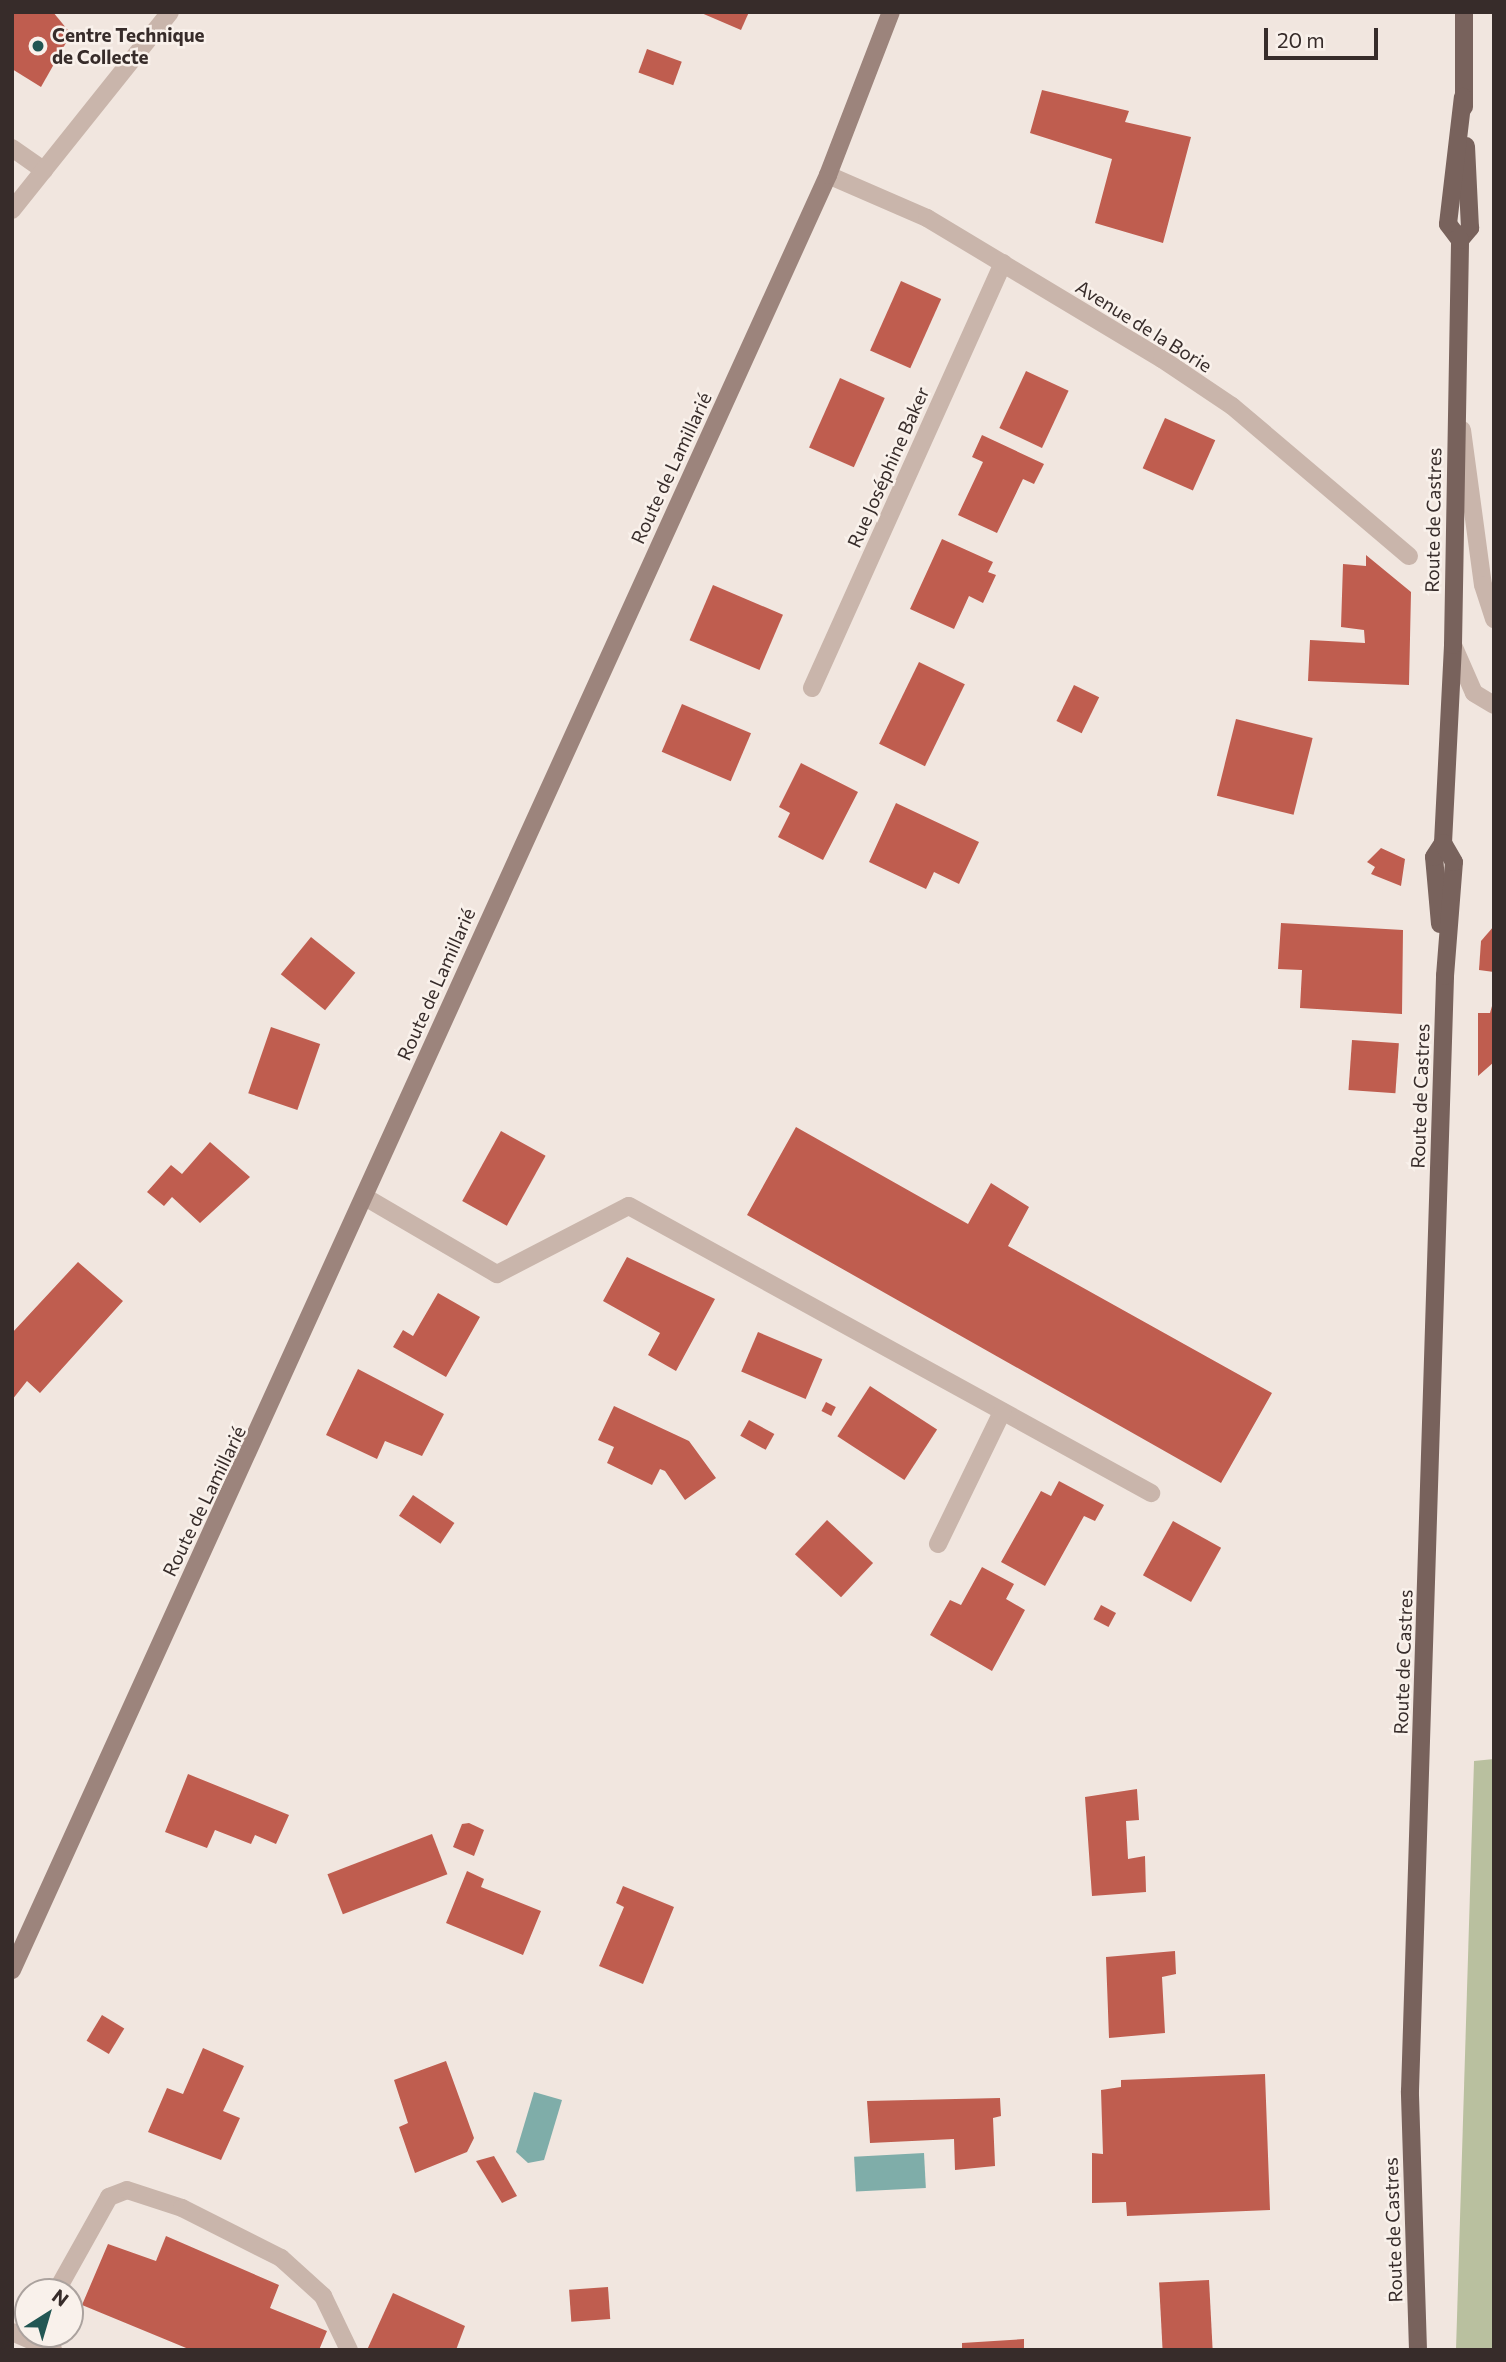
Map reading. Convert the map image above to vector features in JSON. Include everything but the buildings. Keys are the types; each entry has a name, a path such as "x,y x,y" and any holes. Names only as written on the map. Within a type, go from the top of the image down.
{"main road":[{"name":"Route de Lamillarié","path":"12,1969 828,175 891,12"},
{"name":"Route de Castres","path":"1418,2350 1410,2091 1445,976 1434,857 1443,843 1453,645 1455,380 1460,240 1470,228 1463,97 1464,12"}],"street":[{"path":"12,210 170,12"},
{"path":"12,148 44,170"},
{"name":"Avenue de la Borie","path":"828,175 891,200 1003,263 1232,406 1409,556"},
{"name":"Rue Joséphine Baker","path":"812,688 1003,263"},
{"path":"1455,380 1483,585 1494,619"},
{"path":"1453,645 1474,693 1494,705"},
{"path":"365,1197 497,1274 629,1206 1151,1493"},
{"path":"938,1544 1002,1412"},
{"path":"64,2278 109,2197 127,2190 182,2208 281,2258 323,2296 349,2350"}],"green space":[{"path":"1494,1759 1494,2350 1456,2350 1474,1761"}],"water":[{"path":"534,2092 562,2100 544,2160 528,2163 516,2152"},
{"path":"924,2153 926,2188 856,2192 854,2157"}],"place":[{"name":"Centre Technique de Collecte","path":"38,46"}]}
